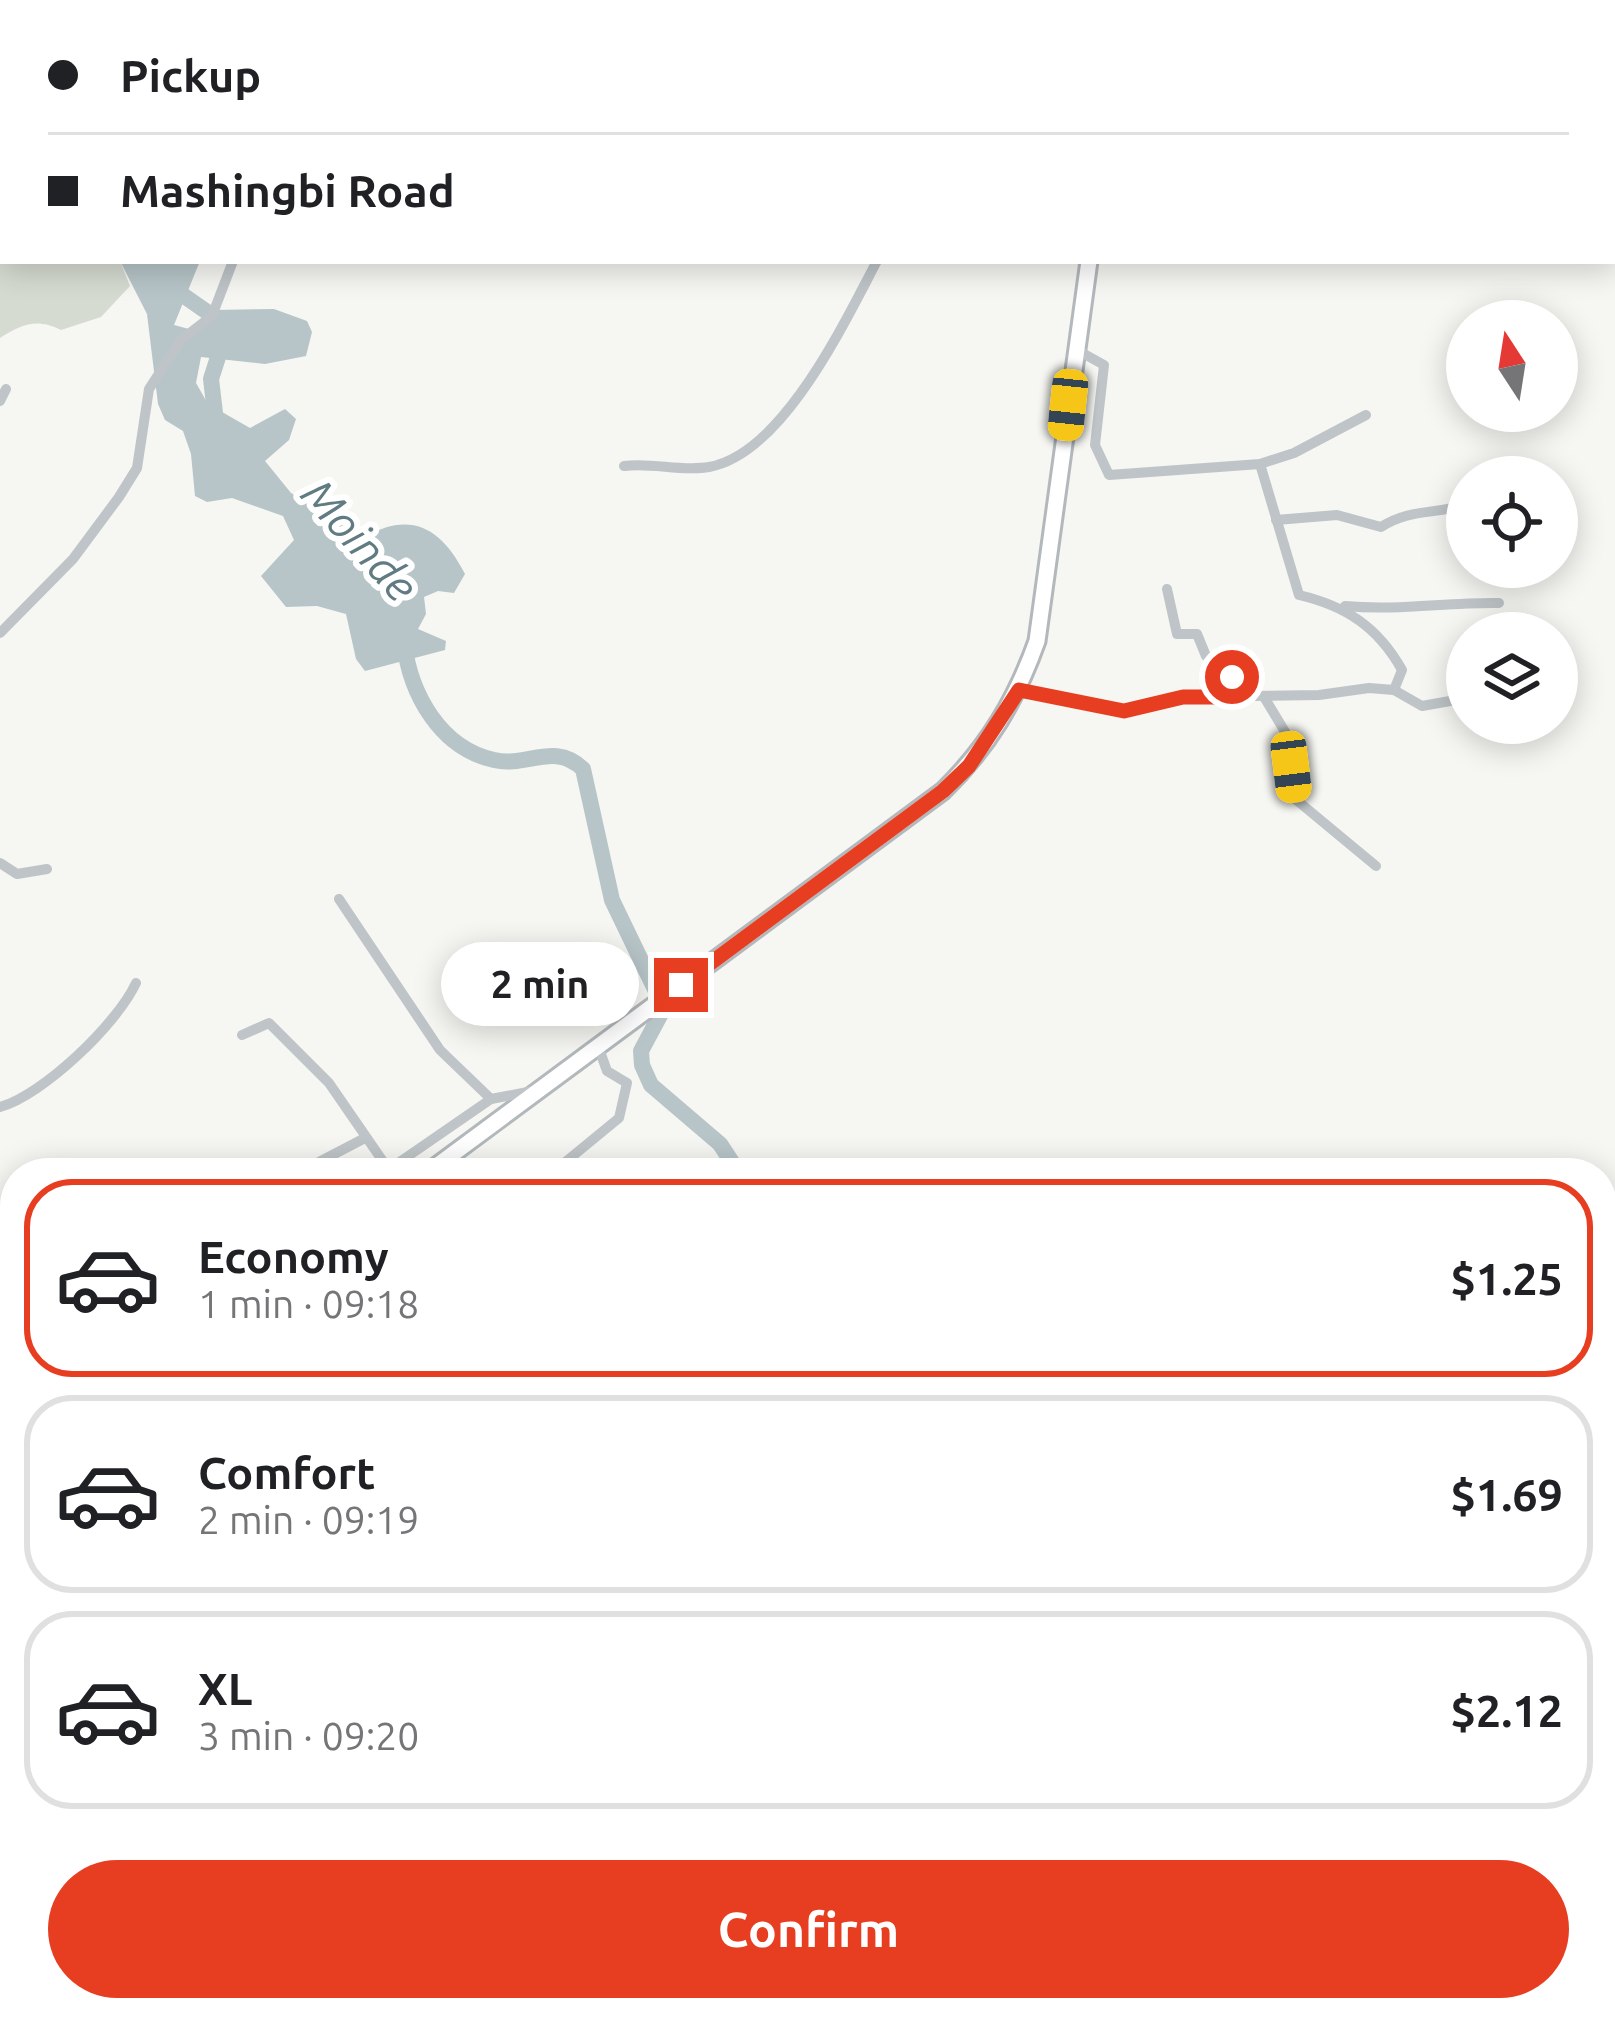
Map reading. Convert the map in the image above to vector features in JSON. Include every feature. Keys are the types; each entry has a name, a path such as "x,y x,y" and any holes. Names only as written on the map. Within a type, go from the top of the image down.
{"main road":[{"path":"447,1158 943,791 969,766 1019,690 1044,605 1089,264"}],"street":[{"path":"0,633 73,560 119,497 137,467 148,389 181,340 212,316 232,264"},
{"path":"624,466 706,467 750,443 809,386 875,264"},
{"path":"1077,350 1104,364 1095,446 1096,458 1109,475 1260,464 1294,453 1366,415"},
{"path":"1260,464 1299,595 1396,611 1444,602 1499,603"},
{"path":"1276,520 1337,515 1381,527 1405,512 1446,511"},
{"path":"1167,589 1177,634 1197,634 1206,656 1232,677 1235,697"},
{"path":"1345,606 1392,652 1402,670 1394,690"},
{"path":"1019,690 1124,711 1183,697 1394,690 1422,706 1446,702"},
{"path":"1264,697 1287,735 1294,798 1376,866"},
{"path":"0,863 16,874 47,869"},
{"path":"339,899 440,1051 491,1099"},
{"path":"0,1107 25,1097 77,1054 136,983"},
{"path":"242,1035 269,1023 313,1063 380,1158"},
{"path":"570,1158 619,1118 627,1083 607,1072 598,1046"},
{"path":"408,1158 491,1099 536,1091"},
{"path":"327,1158 365,1138"}],"shaded area":[{"path":"0,264 121,264 130,286 101,317 61,330 30,324 0,338"}],"water":[{"path":"122,264 199,264 174,325 189,329 212,310 274,309 307,321 312,332 306,356 265,364 201,357 196,383 208,404 250,428 285,409 296,419 289,440 265,461 291,493 307,502 337,496 340,521 363,538 395,525 410,525 423,528 446,545 465,574 454,593 438,591 424,597 426,614 418,629 446,641 445,650 365,671 356,659 346,614 317,606 286,607 261,576 294,540 283,516 232,498 207,502 195,496 191,454 183,431 165,420 158,404 147,314"}],"waterway":[{"name":"Moinde","path":"148,264 157,277 220,321 226,332 211,379 217,430"},
{"name":"Moinde","path":"404,642 421,699 458,744 494,760 562,757 583,769 612,900 664,1008 641,1051 642,1065 651,1085 720,1144 729,1158"}],"route":[{"path":"681,985 943,791 969,766 1019,690 1124,711 1183,697 1235,697 1232,677"}]}
